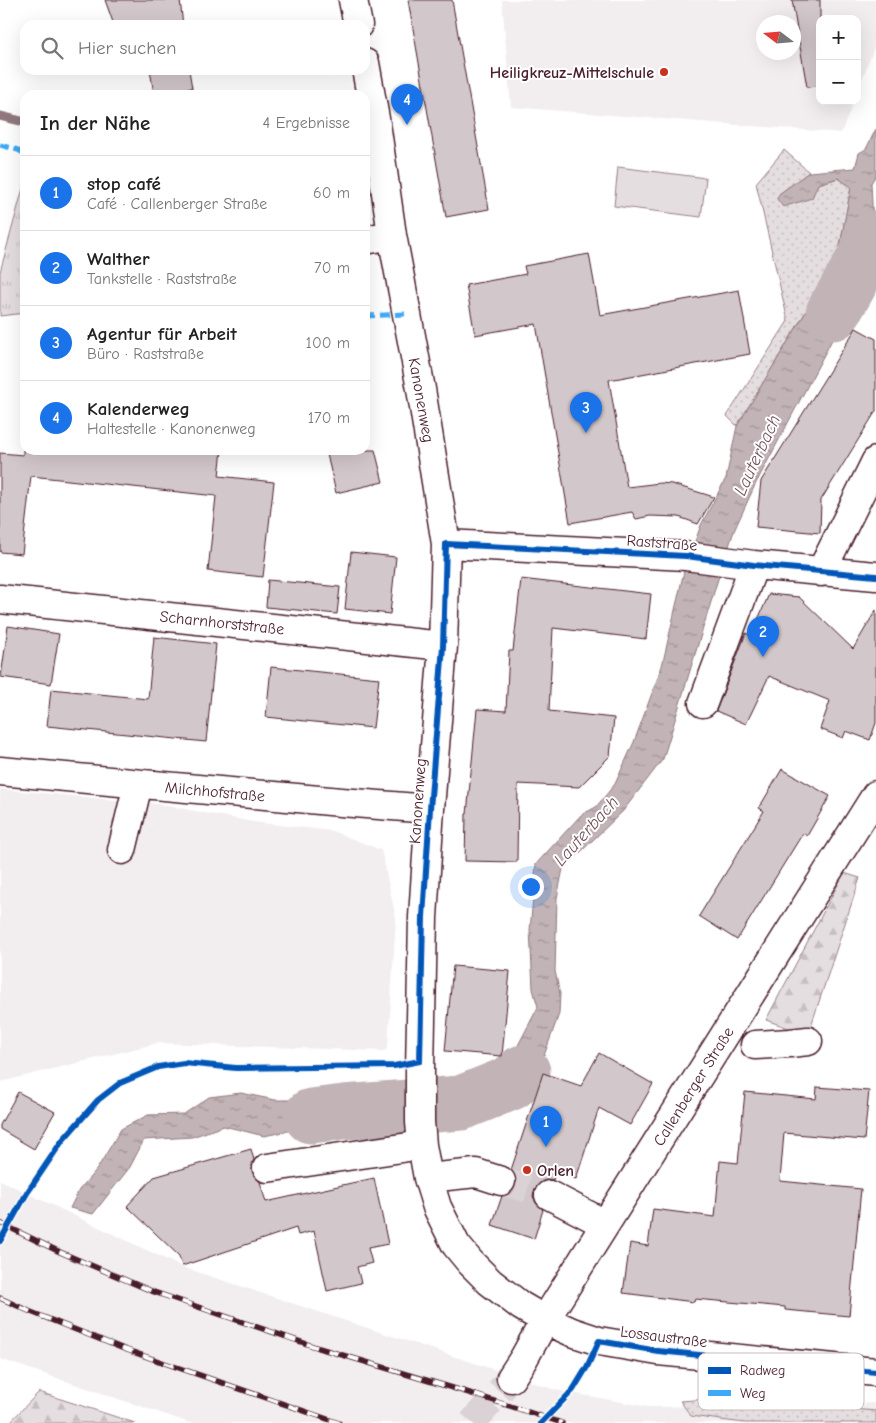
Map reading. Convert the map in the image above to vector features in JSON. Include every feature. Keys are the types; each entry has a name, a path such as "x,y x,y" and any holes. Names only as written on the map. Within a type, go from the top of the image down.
{"street":[{"path":"353,0 357,20"},
{"name":"Kanonenweg","path":"367,75 378,130 392,235 421,390 446,544 443,646 423,917 420,1071 421,1134 428,1178 437,1207 456,1245 490,1282 521,1306 545,1320"},
{"path":"370,239 392,235"},
{"path":"821,572 876,461"},
{"name":"Raststraße","path":"446,544 686,556 821,572 876,576"},
{"path":"703,703 741,563"},
{"name":"Scharnhorststraße","path":"0,599 443,646"},
{"name":"Milchhofstraße","path":"0,771 430,809"},
{"path":"122,850 138,784"},
{"name":"Callenberger Straße","path":"511,1378 605,1224 876,795"},
{"path":"755,1045 790,1044 808,1041"},
{"path":"267,1168 421,1134"},
{"path":"428,1178 476,1173 501,1181"},
{"path":"548,1195 605,1224"},
{"name":"Lossaustraße","path":"545,1320 599,1341 658,1351 698,1355"}],"shaded area":[{"name":"Heiligkreuz-Mittelschule","path":"502,0 876,0 876,43 861,82 861,15 816,15 816,105 852,105 841,133 511,107"},
{"path":"0,789 158,804 253,822 332,831 381,850 396,918 388,1046 385,1051 158,1043 0,1082"},
{"path":"0,1180 182,1267 556,1390 648,1407 698,1406 698,1410 864,1410 864,1403 876,1403 876,1423 190,1423 0,1359"}],"green space":[{"path":"784,150 809,172 779,194 839,178 851,187 839,251 810,305 737,426 727,416 788,321 756,183"},
{"path":"618,167 706,178 701,217 614,206"},
{"path":"20,199 20,314 0,316 0,272"},
{"path":"844,873 860,878 808,1035 766,1020"},
{"path":"39,1392 135,1423 9,1423"},
{"path":"698,1400 698,1410 876,1411 876,1423 744,1423 691,1416 680,1401"}],"water":[{"path":"876,129 876,175 871,183 873,224 869,270 755,485 734,531 663,759 623,811 563,869 557,898 555,971 560,994 559,1014 537,1075 512,1095 455,1107 453,1079 497,1069 514,1053 538,1007 533,989 530,930 536,864 581,815 596,807 615,784 634,742 662,666 684,571 701,525 726,478 737,426 810,305 839,251 851,187 838,178 818,184 812,198 783,207 777,199 779,194 809,172 855,168 859,153 866,149"},
{"path":"386,1092 386,1124 332,1122 264,1136 224,1126 192,1137 144,1140 130,1167 93,1214 70,1208 79,1190 97,1169 121,1129 148,1115 184,1114 209,1097 241,1093 275,1100 302,1100"}],"building":[{"path":"105,0 180,0 182,20 112,20"},
{"path":"408,0 452,0 489,209 446,217"},
{"path":"792,0 820,0 820,15 816,15 816,86 807,87 801,52 801,15 795,15"},
{"path":"151,75 190,75 192,88 153,90"},
{"path":"589,254 600,315 739,290 750,354 609,380 627,487 660,483 672,484 714,497 698,524 679,517 650,516 636,519 632,512 570,523 536,324 475,335 466,285 526,274 524,266"},
{"path":"856,328 876,339 876,411 821,500 820,533 756,527 761,481"},
{"path":"370,450 375,450 383,482 336,493 327,455 370,455"},
{"path":"0,453 20,455 221,455 219,476 274,482 263,577 208,571 216,496 31,476 22,554 0,552"},
{"path":"351,552 396,557 390,614 345,609"},
{"path":"521,579 651,594 646,639 553,628 549,711 614,718 610,756 579,787 518,784 517,862 465,861 466,814 477,709 506,711 509,651 513,651"},
{"path":"268,580 340,587 337,614 266,607"},
{"path":"769,594 799,597 853,649 876,610 876,723 870,740 846,731 843,738 820,729 830,701 769,676 746,724 716,711 746,633 751,636"},
{"path":"8,626 59,634 51,684 1,677"},
{"path":"154,637 216,644 206,742 47,726 51,689 148,699"},
{"path":"271,667 379,678 373,728 266,717"},
{"path":"782,769 830,796 807,836 803,833 737,940 699,916 764,811 759,808"},
{"path":"453,966 510,971 502,1056 445,1051"},
{"path":"599,1053 653,1084 630,1125 599,1108 576,1179 556,1172 553,1180 548,1179 541,1182 535,1188 533,1196 536,1203 543,1210 534,1239 492,1225 502,1196 511,1193 516,1186 516,1177 511,1170 543,1073 581,1086"},
{"path":"817,1087 869,1091 864,1140 784,1133 780,1181 861,1189 849,1316 785,1310 785,1307 695,1299 694,1302 623,1293 630,1243 648,1246 653,1209 715,1217 720,1161 738,1163 745,1092 816,1099"},
{"path":"18,1092 55,1112 34,1149 0,1129 0,1125"},
{"path":"251,1149 254,1160 252,1171 260,1182 266,1202 374,1178 388,1244 368,1248 372,1263 357,1267 361,1283 327,1291 314,1231 298,1235 296,1228 182,1266 179,1256 127,1206 154,1177"}],"waterway":[{"path":"0,116 20,121"},
{"name":"Lauterbach","path":"833,313 876,238"},
{"name":"Lauterbach","path":"311,1116 461,1103 511,1083 523,1072"}],"tunnel":[{"path":"501,1181 549,1195"},
{"path":"472,1423 511,1378"}],"railway":[{"path":"0,1223 60,1252 154,1292 319,1348 562,1423"},
{"path":"0,1298 124,1349 339,1423"}],"marked path":[{"path":"0,145 20,151"},
{"path":"370,316 406,314"}],"cycle path":[{"path":"0,1241 27,1193 62,1141 98,1100 120,1083 158,1067 184,1063 236,1068 394,1066 420,1061 423,917 443,646 446,544 686,556 754,565 876,576"},
{"path":"541,1423 573,1390 587,1367 599,1341 658,1351 698,1355"},
{"path":"864,1371 876,1372"}],"place":[{"name":"Heiligkreuz-Mittelschule","path":"664,72"},
{"name":"Kalenderweg","path":"407,125"},
{"name":"Agentur für Arbeit","path":"586,433"},
{"name":"Walther","path":"763,657"},
{"name":"stop café","path":"546,1147"},
{"name":"Orlen","path":"527,1170"}]}
